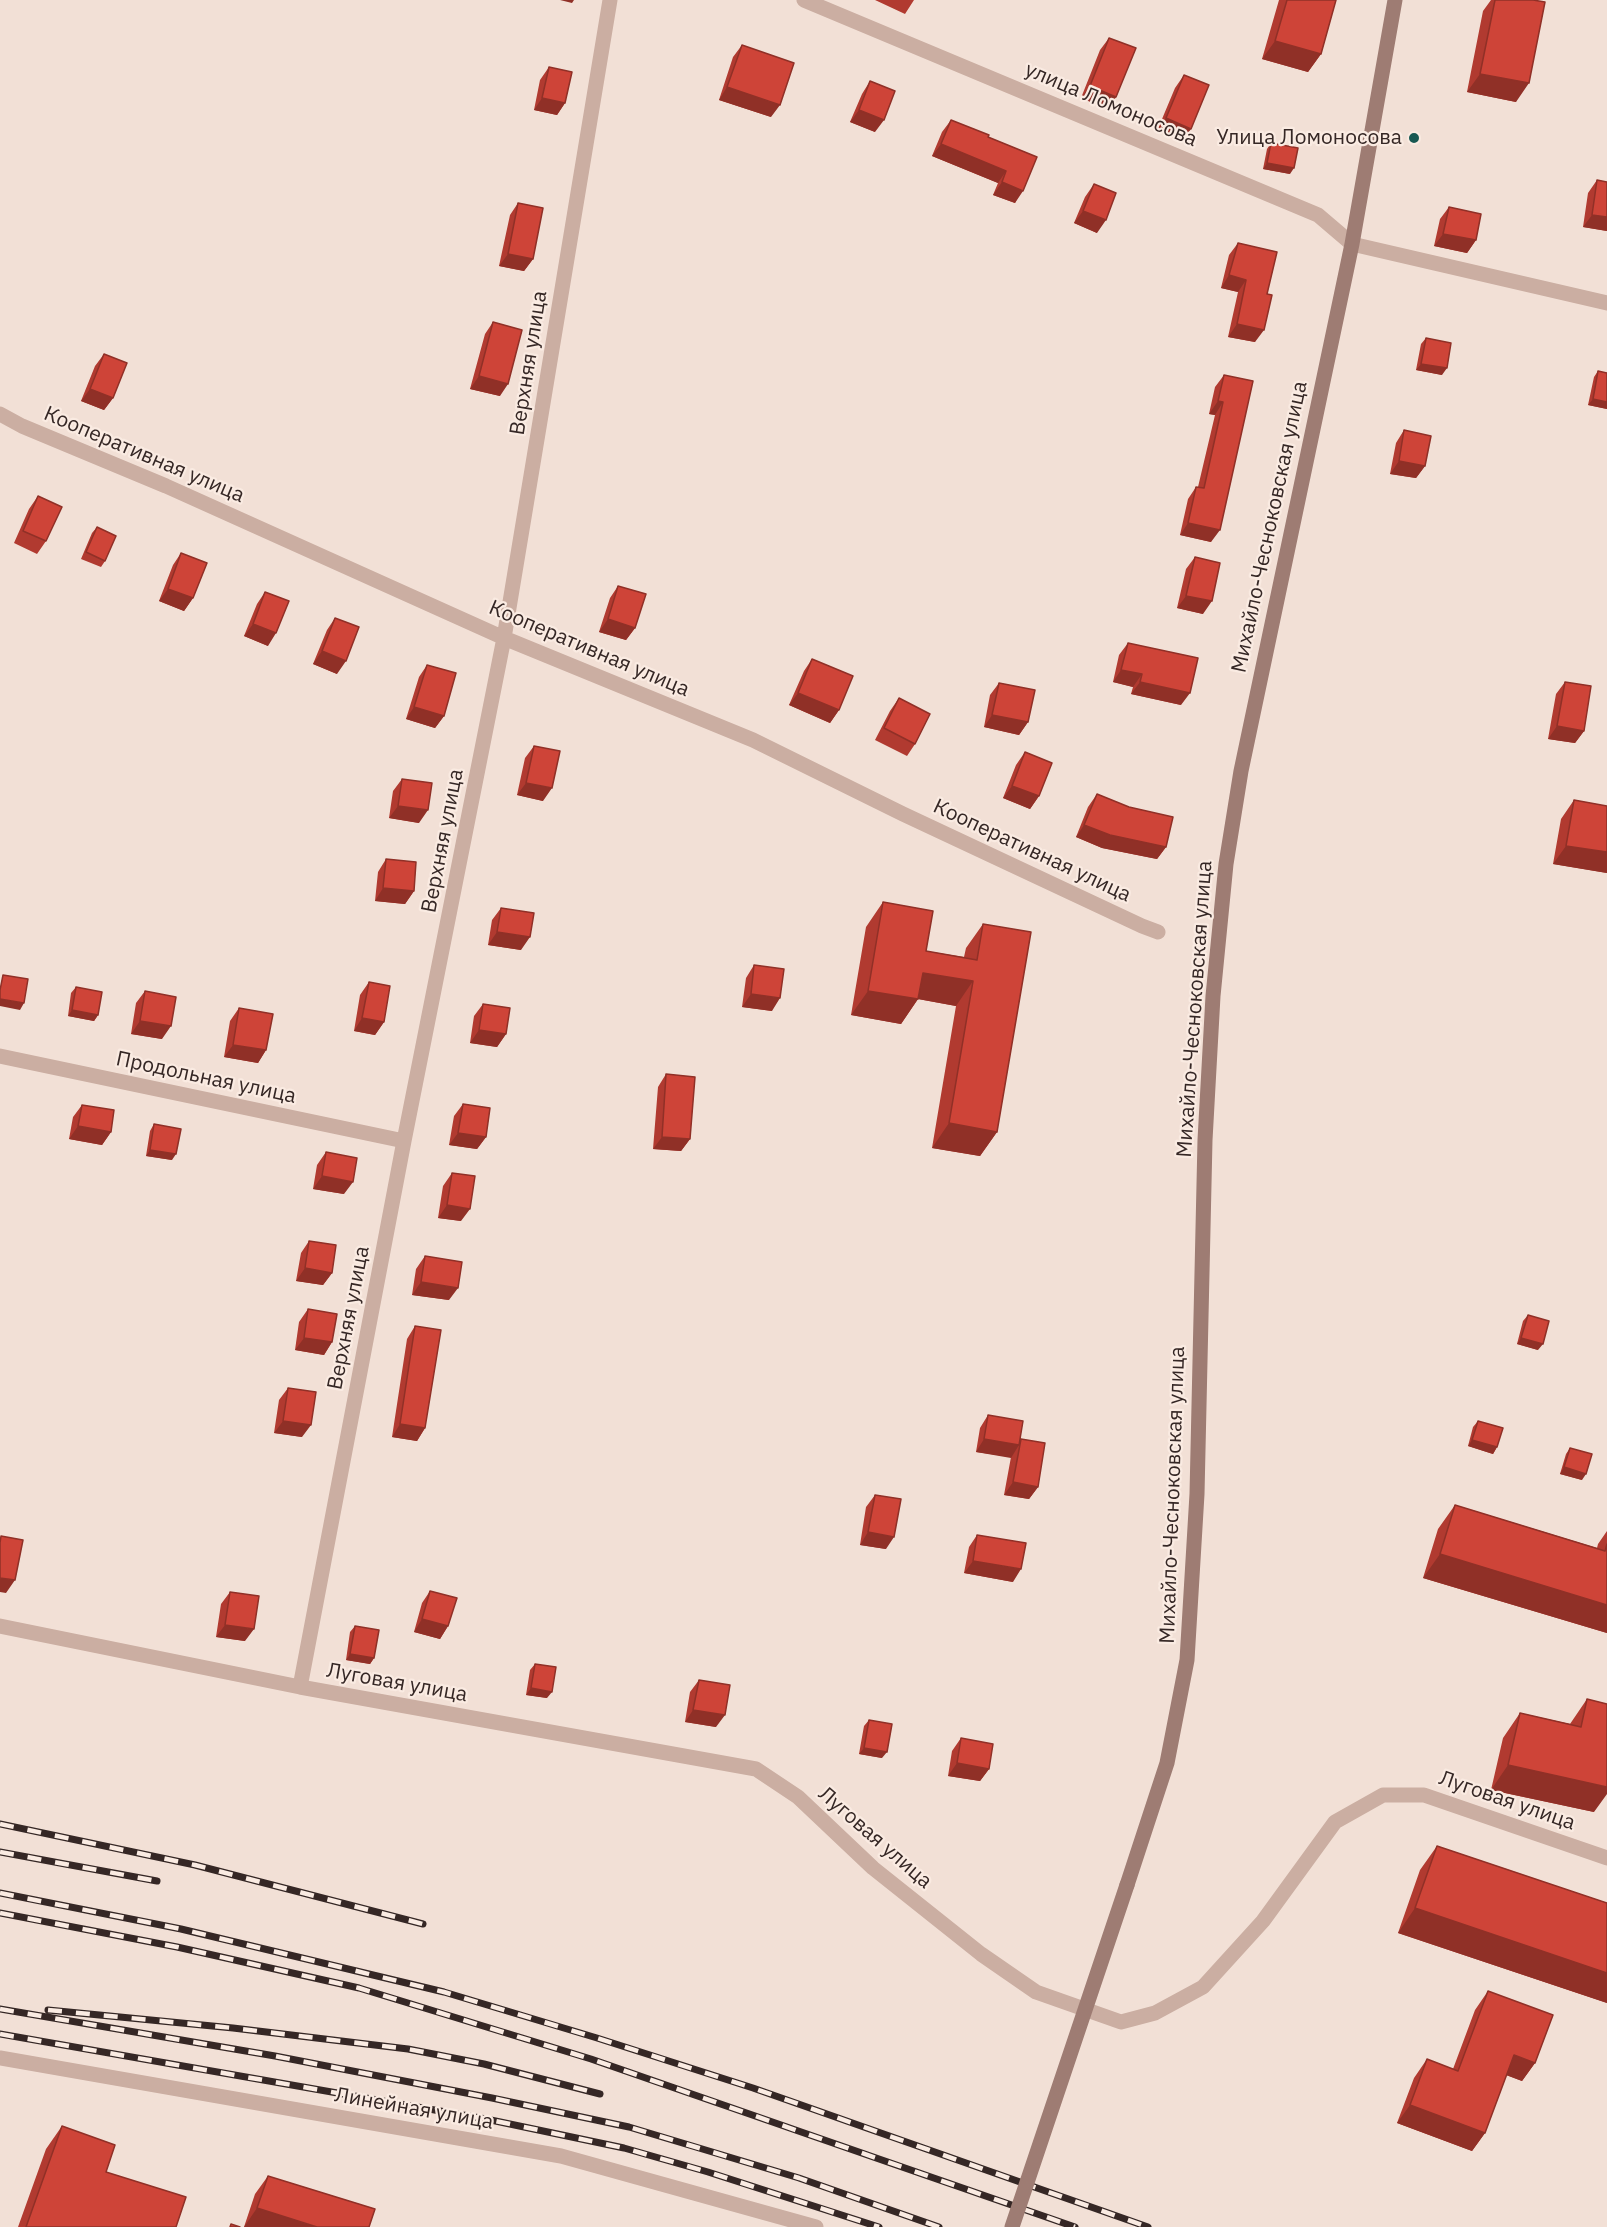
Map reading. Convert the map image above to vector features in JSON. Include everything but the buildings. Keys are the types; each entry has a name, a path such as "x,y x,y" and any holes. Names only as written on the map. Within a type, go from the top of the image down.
{"street":[{"name":"Верхняя улица","path":"300,1686 404,1141 504,638 610,0"},
{"name":"улица Ломоносова","path":"804,0 1318,215 1352,244 1607,303"},
{"name":"Михайло-Чесноковская улица","path":"1012,2227 1167,1763 1187,1660 1197,1494 1205,1140 1213,996 1226,864 1240,771 1352,244 1395,0"},
{"name":"Кооперативная улица","path":"0,414 22,426 166,486 504,638 753,740 903,814 1158,932"},
{"name":"Продольная улица","path":"0,1056 404,1141"},
{"name":"Луговая улица","path":"0,1626 300,1686 756,1769 798,1797 873,1868 990,1960 1036,1992 1120,2022 1155,2013 1203,1987 1263,1921 1335,1822 1383,1794 1424,1795 1607,1858"},
{"name":"Линейная улица","path":"0,2058 561,2156 816,2227"}],"railway":[{"path":"0,1824 195,1865 423,1924"},
{"path":"0,1852 157,1881"},
{"path":"0,1893 181,1929 444,1992 753,2088 1148,2227"},
{"path":"0,1913 177,1947 359,1988 591,2059 1075,2227"},
{"path":"0,2009 275,2056 629,2127 799,2178 939,2227"},
{"path":"48,2010 233,2028 408,2049 484,2064 600,2094"},
{"path":"0,2034 486,2119 624,2148 708,2172 879,2227"}],"place":[{"name":"Улица Ломоносова","path":"1414,138"}]}
